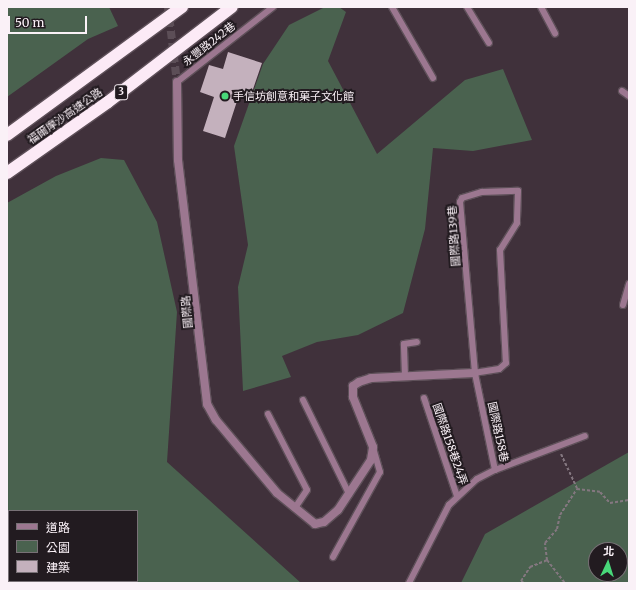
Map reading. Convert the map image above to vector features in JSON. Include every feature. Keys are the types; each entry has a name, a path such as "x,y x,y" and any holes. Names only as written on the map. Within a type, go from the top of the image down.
{"highway":[{"name":"福爾摩沙高速公路","path":"7,135 182,7"},
{"name":"福爾摩沙高速公路","path":"7,173 108,102 232,7"}],"street":[{"name":"國際路","path":"177,82 178,160 207,404 216,420 277,493 315,524 324,522 348,494 371,460 373,446"},
{"path":"373,446 353,397 353,386 372,378 475,373"}],"lane":[{"name":"永豐路242巷","path":"177,82 273,7"},
{"path":"392,7 433,78"},
{"path":"467,7 489,43"},
{"path":"541,7 556,32"},
{"path":"622,91 629,96"},
{"name":"國際路139巷","path":"518,191 517,223 500,250 506,362 499,370 475,373 460,202 462,198 482,192 518,191"},
{"path":"623,305 629,284"},
{"path":"405,376 404,344 417,342"},
{"name":"國際路158巷","path":"409,583 449,505 457,496 495,470 475,373"},
{"name":"國際路158巷24弄","path":"424,398 457,496"},
{"path":"303,400 348,494"},
{"path":"268,414 307,490 295,508"},
{"path":"495,470 585,436"},
{"path":"333,556 380,472 373,446"}],"path":[{"path":"558,447 577,489"},
{"path":"577,489 600,492 610,503 629,500"},
{"path":"565,583 547,560 545,543 557,529 560,515 577,489"},
{"path":"524,583 521,581 530,567 547,560"}],"green space":[{"path":"7,7 109,7 118,26 88,39 7,97"},
{"path":"325,7 339,7 346,12 328,61 377,154 465,80 503,69 532,140 473,151 433,148 425,229 403,313 358,335 317,342 282,356 291,377 243,391 238,287 248,245 234,146 263,64 289,25"},
{"path":"101,158 124,160 157,222 177,312 167,462 301,583 7,583 7,203 56,176"},
{"path":"629,452 629,583 461,583 485,534"}],"building":[{"name":"手信坊創意和菓子文化館","path":"228,52 262,63 250,98 239,95 225,138 203,131 214,97 200,92 209,65 223,69"}],"tunnel":[{"path":"168,7 177,82"}],"place":[{"name":"手信坊創意和菓子文化館","path":"225,96"}]}
